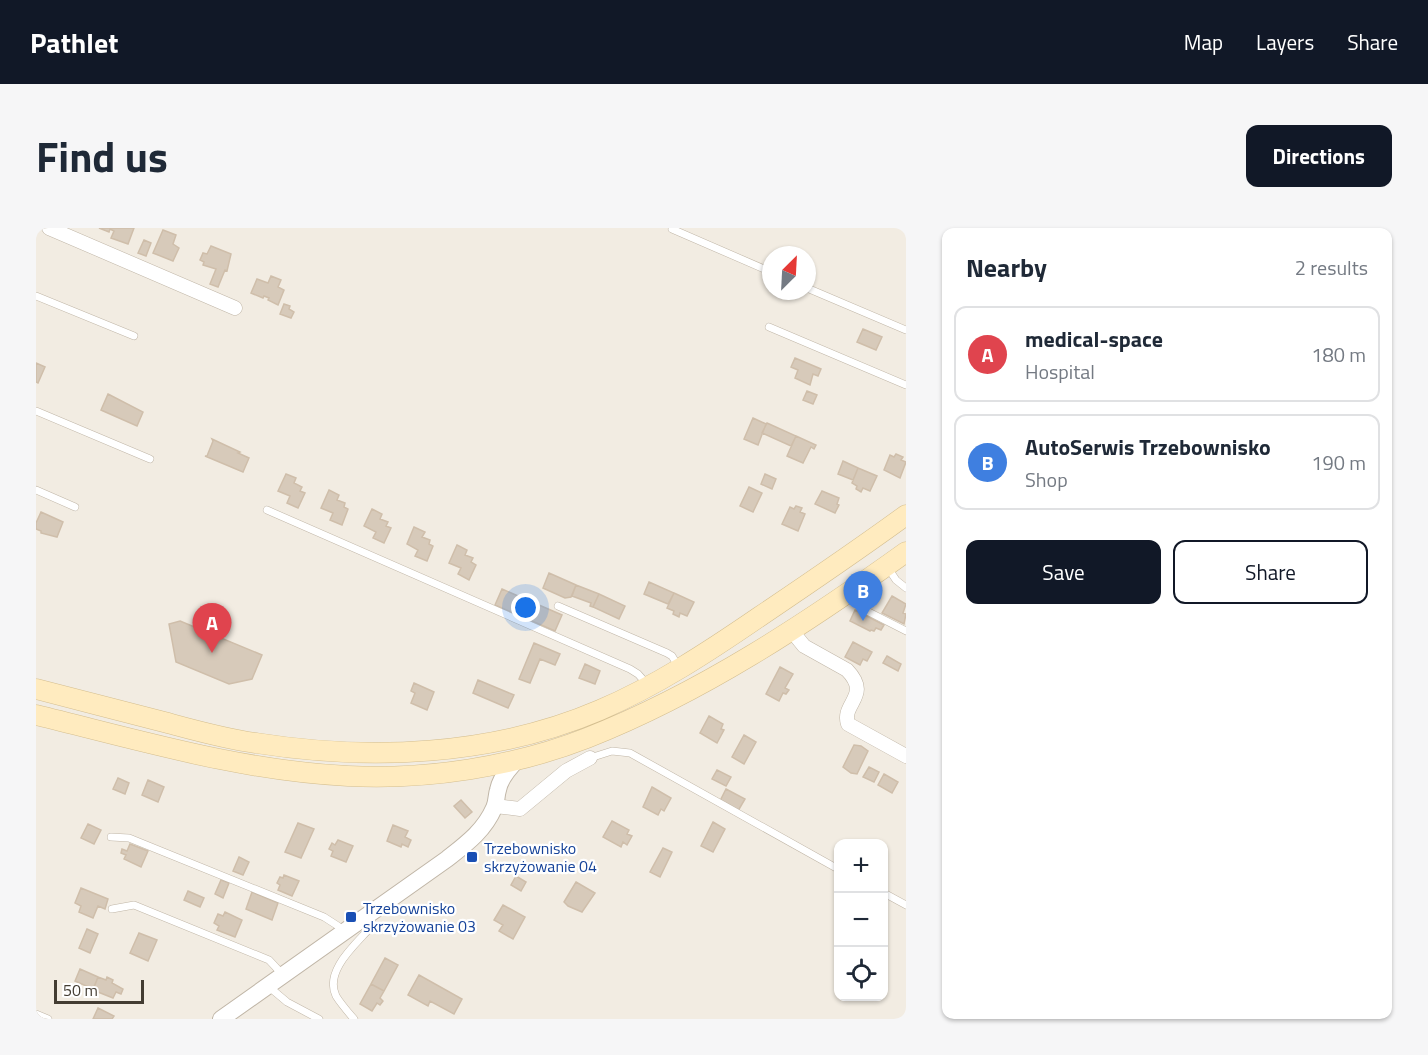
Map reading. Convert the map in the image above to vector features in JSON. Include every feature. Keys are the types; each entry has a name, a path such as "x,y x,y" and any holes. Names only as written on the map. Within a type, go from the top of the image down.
{"main road":[{"path":"36,689 201,732 254,743 307,750 370,753 428,751 501,740 600,710 680,669 906,515"},
{"path":"36,715 224,760 306,772 391,777 456,771 490,765 518,759 586,738 635,717 735,664 791,630 906,552"},
{"path":"780,603 778,612 780,620 791,630"}],"street":[{"path":"49,228 235,308"},
{"path":"791,630 804,646 848,670 853,676 858,689 855,700 847,713 848,724 906,756"},
{"path":"498,789 490,765 490,752 501,740"},
{"path":"495,806 520,809 566,771 590,758"},
{"path":"221,1019 473,839 487,823 495,806 498,789 506,773 518,759"}],"lane":[{"path":"672,229 762,268"},
{"path":"816,292 906,330"},
{"path":"36,296 134,336"},
{"path":"769,327 906,386"},
{"path":"36,411 150,459"},
{"path":"36,490 75,507"},
{"path":"267,510 630,669 638,674 648,686"},
{"path":"887,566 896,580 906,588"},
{"path":"849,592 861,608 906,631"},
{"path":"558,606 667,653 672,656 680,669"},
{"path":"590,758 612,750 630,753 834,867"},
{"path":"111,837 129,838 313,913 338,926 343,933"},
{"path":"888,895 906,905"},
{"path":"112,909 134,905 269,960 283,975"},
{"path":"354,1019 337,997 333,981 335,972 343,960 369,928 364,918"},
{"path":"268,986 287,1002 319,1019"},
{"path":"36,1014 48,1019"}],"building":[{"path":"99,228 134,228 128,244 111,238 114,231 110,229 109,232"},
{"path":"163,230 176,235 173,244 179,248 173,261 153,253"},
{"path":"144,240 151,243 146,256 138,253"},
{"path":"211,246 231,254 227,271 225,270 218,287 210,284 216,269 203,265 204,262 200,260 203,253 207,254"},
{"path":"271,276 281,280 278,287 284,290 278,305 268,300 269,298 251,293 257,279 268,283"},
{"path":"284,304 290,306 289,309 294,312 291,318 280,314"},
{"path":"863,329 882,337 876,350 857,342"},
{"path":"795,358 821,369 818,376 813,374 810,385 795,378 798,370 791,367"},
{"path":"36,363 45,367 38,383 36,382"},
{"path":"807,391 817,395 813,404 803,400"},
{"path":"108,394 143,412 137,426 101,410"},
{"path":"753,418 766,424 758,445 744,439"},
{"path":"767,423 796,436 791,446 762,433"},
{"path":"796,436 816,445 814,449 811,447 803,463 787,456"},
{"path":"212,439 249,458 243,472 205,456 207,456"},
{"path":"896,454 903,457 901,460 906,462 900,478 884,470 890,455 894,457"},
{"path":"843,461 858,468 853,480 838,474"},
{"path":"858,468 877,476 870,491 863,488 861,492 852,483"},
{"path":"286,474 296,478 294,483 302,487 300,491 305,493 298,508 287,503 290,496 278,491"},
{"path":"765,474 776,479 772,489 761,484"},
{"path":"749,487 762,493 753,512 740,506"},
{"path":"329,490 339,495 337,500 345,503 344,507 348,509 342,525 330,520 333,513 321,508"},
{"path":"822,491 839,498 837,504 839,505 835,513 815,504"},
{"path":"796,506 802,508 800,512 805,514 798,531 782,524 790,507 794,509"},
{"path":"372,509 382,514 380,519 388,522 386,526 391,528 384,543 373,538 376,532 364,526"},
{"path":"41,512 63,522 57,537 41,533 36,529"},
{"path":"414,527 425,532 422,537 430,540 429,544 433,546 427,561 415,556 418,550 407,544"},
{"path":"457,545 467,550 465,555 473,558 471,562 476,565 469,580 458,574 461,568 449,563"},
{"path":"549,573 576,585 571,597 565,598 543,588"},
{"path":"649,582 674,593 668,604 644,594"},
{"path":"576,585 599,594 593,607 590,606 591,603 572,596"},
{"path":"502,589 562,615 555,631 495,605"},
{"path":"674,593 694,602 687,616 680,613 679,617 667,608"},
{"path":"599,594 625,606 619,619 593,607"},
{"path":"892,596 906,604 903,613 906,614 904,624 882,613"},
{"path":"855,610 884,625 881,630 876,628 870,631 850,621"},
{"path":"180,621 262,655 252,679 229,684 176,662 169,624"},
{"path":"853,642 872,652 867,661 863,659 860,665 845,657"},
{"path":"534,643 560,654 555,665 540,659 530,683 519,679"},
{"path":"887,656 901,664 898,671 883,663"},
{"path":"585,664 600,671 595,684 579,678"},
{"path":"780,667 793,674 785,688 789,690 786,694 783,693 779,701 766,694"},
{"path":"478,680 514,695 508,708 473,693"},
{"path":"414,683 434,692 427,710 411,703 415,693 411,691"},
{"path":"709,716 723,724 721,729 724,730 717,743 700,733"},
{"path":"744,735 756,742 744,764 732,757"},
{"path":"854,745 861,746 868,751 857,774 843,767"},
{"path":"869,767 879,772 874,782 863,777"},
{"path":"717,770 731,777 726,786 712,779"},
{"path":"884,774 898,782 892,793 878,785"},
{"path":"118,778 129,783 125,794 113,789"},
{"path":"148,780 164,787 158,802 142,795"},
{"path":"652,787 671,798 664,811 661,809 658,815 643,807"},
{"path":"726,789 745,799 738,811 720,801"},
{"path":"461,800 472,812 465,818 454,806"},
{"path":"612,821 629,830 627,834 632,836 627,845 623,842 621,847 603,837"},
{"path":"713,822 725,829 713,852 701,846"},
{"path":"298,823 314,829 301,858 285,852"},
{"path":"88,824 101,830 94,844 81,838"},
{"path":"393,825 408,831 405,837 411,840 408,847 402,844 401,847 387,841"},
{"path":"338,840 353,846 346,862 331,856 333,851 329,849 332,843 335,845"},
{"path":"130,844 148,851 141,867 124,859 126,855 121,853 122,849 127,851"},
{"path":"663,848 672,852 660,877 650,872"},
{"path":"239,857 249,862 243,875 233,871"},
{"path":"284,875 299,881 292,896 278,890 280,885 277,883"},
{"path":"516,876 526,882 521,891 511,885"},
{"path":"221,880 229,883 223,898 215,894"},
{"path":"576,882 595,893 582,912 564,902"},
{"path":"81,888 108,899 105,909 98,906 93,918 79,912 81,906 75,903"},
{"path":"188,891 204,898 200,907 184,900"},
{"path":"252,892 278,903 272,920 246,909"},
{"path":"503,905 525,917 513,939 499,931 503,925 494,920"},
{"path":"225,912 242,920 235,937 217,930 219,926 214,923 218,914 223,916"},
{"path":"87,929 98,934 90,953 79,948"},
{"path":"139,933 157,940 148,961 130,953"},
{"path":"385,958 398,965 384,991 371,984"},
{"path":"80,969 98,977 93,989 75,981"},
{"path":"419,975 462,999 454,1014 430,1001 428,1006 408,995"},
{"path":"98,977 113,980 112,983 123,989 121,994 116,992 113,998 93,990"},
{"path":"371,984 384,991 380,998 383,1001 380,1005 377,1003 372,1011 360,1004"},
{"path":"98,1008 114,1016 112,1019 93,1019"}],"place":[{"name":"AutoSerwis Trzebownisko","path":"863,621"},
{"name":"medical-space","path":"212,653"},
{"name":"Trzebownisko skrzyżowanie 04","path":"472,857"},
{"name":"Trzebownisko skrzyżowanie 03","path":"351,917"}]}
